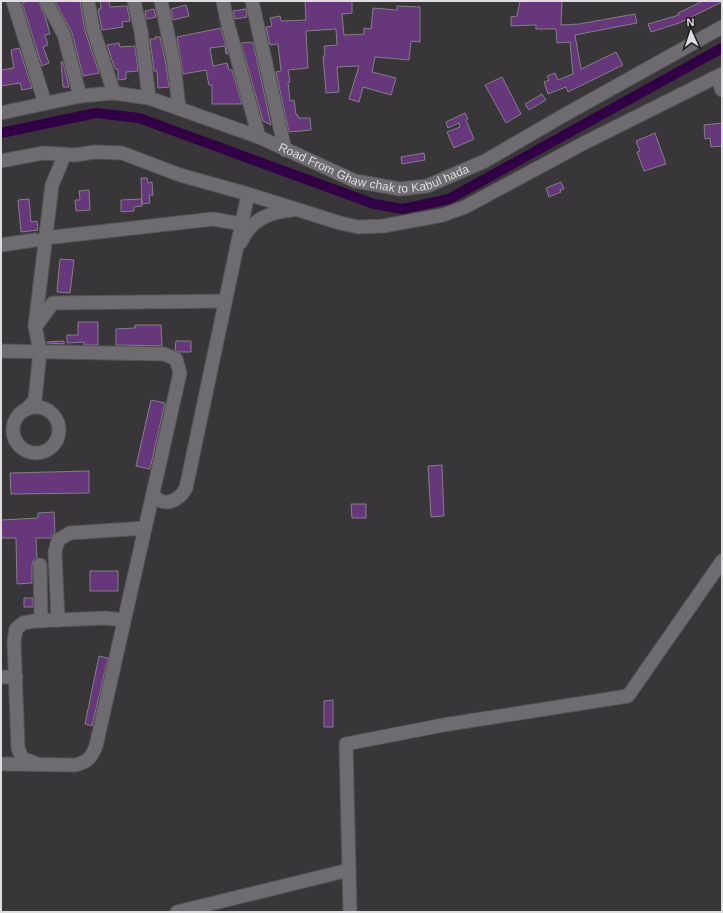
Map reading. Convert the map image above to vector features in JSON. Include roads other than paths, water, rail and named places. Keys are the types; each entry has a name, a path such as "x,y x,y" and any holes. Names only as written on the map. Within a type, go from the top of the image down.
{"street":[{"path":"13,1 45,103"},
{"path":"46,1 64,35 80,96"},
{"path":"88,1 93,29 114,93"},
{"path":"134,1 141,31 149,98"},
{"path":"161,1 174,64 179,108"},
{"path":"223,1 227,21 259,137"},
{"path":"252,1 285,150"},
{"name":"Road From Ghaw chak to Kabul hada","path":"1,114 80,96 114,93 149,98 259,137 355,181 400,189 427,186 485,161 722,27"},
{"path":"1,161 43,153 74,155 95,152 122,153 180,175 248,194 340,223 358,227 383,226 443,215 465,207 586,142 719,75 722,90"},
{"path":"36,406 40,351 35,326 40,239 52,185 65,154"},
{"path":"153,495 162,501 172,501 182,495 186,488 248,194"},
{"path":"235,256 244,234 256,220 274,214 295,210"},
{"path":"1,245 40,239 213,219 242,224"},
{"path":"35,326 53,303 225,301"},
{"path":"1,351 164,354 176,360 180,373 96,746 92,756 84,763 75,765 3,764"},
{"path":"58,620 55,552 58,540 70,533 145,528"},
{"path":"350,912 346,744 444,725 628,696 722,561"},
{"path":"40,565 41,621"},
{"path":"40,598 57,595"},
{"path":"41,765 22,758 18,748 14,642 16,629 23,623 41,621 104,618 124,620"},
{"path":"1,677 16,677"},
{"path":"3,764 11,761 18,748"},
{"path":"177,912 349,870"}],"waterway":[{"path":"1,133 96,113 139,118 374,204 403,209 449,199 722,48"}]}
